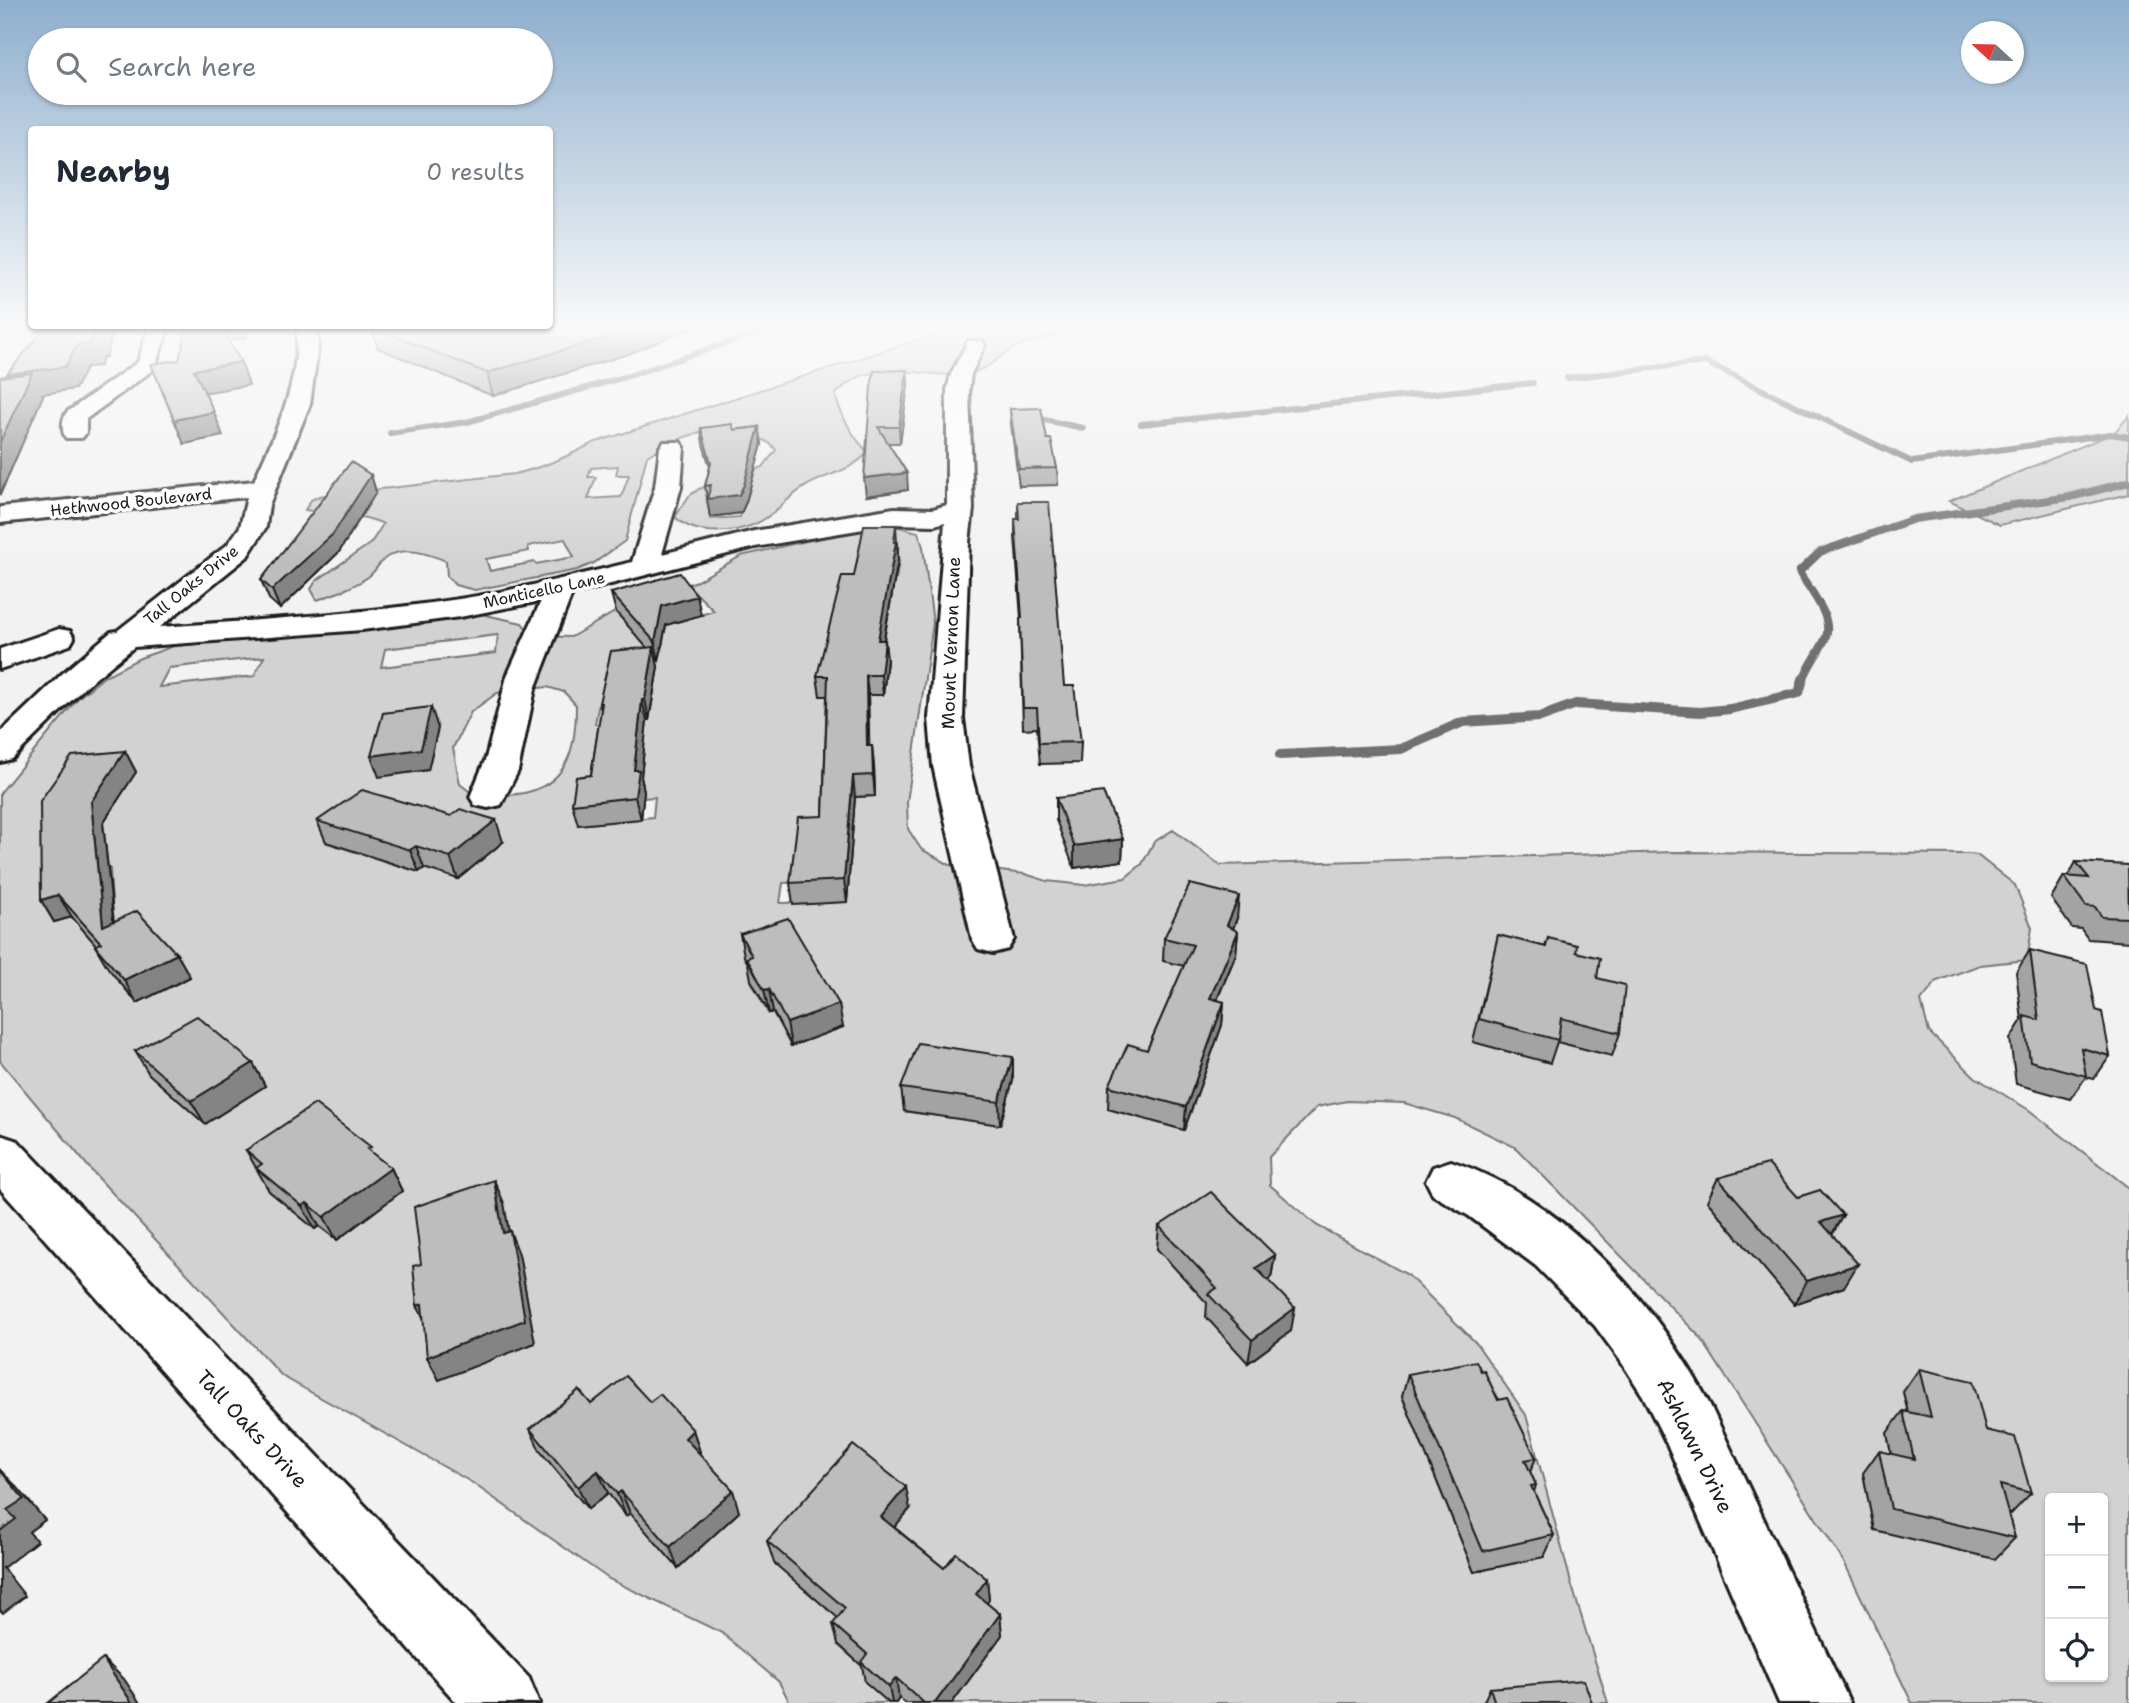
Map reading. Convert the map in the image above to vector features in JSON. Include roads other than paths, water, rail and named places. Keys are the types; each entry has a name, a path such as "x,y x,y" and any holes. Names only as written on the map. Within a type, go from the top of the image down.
{"street":[{"path":"74,433 75,417 89,406"},
{"name":"Tall Oaks Drive","path":"0,752 48,703 122,639 237,551 253,527 259,496 298,406"},
{"name":"Mount Vernon Lane","path":"958,406 960,509 955,542 946,718 951,766 993,939"},
{"path":"644,567 667,487 672,447"},
{"name":"Hethwood Boulevard","path":"0,515 259,496"},
{"name":"Hethwood Boulevard","path":"0,533 259,496"},
{"name":"Monticello Lane","path":"122,639 393,617 501,601 559,589 754,539 894,516 935,517 960,509"},
{"path":"488,797 499,779 519,687 555,608 559,589"},
{"path":"0,660 60,638"},
{"name":"Tall Oaks Drive","path":"0,1155 503,1703"},
{"name":"Ashlawn Drive","path":"1451,1181 1510,1215 1564,1258 1625,1322 1652,1360 1683,1412 1815,1703"}],"waterway":[{"path":"390,433 467,422 521,406"},
{"path":"1141,424 1309,406"},
{"path":"1797,406 1912,462 2111,434 2129,437"},
{"path":"1040,419 1083,428"},
{"path":"1803,681 1826,637 1827,629 1819,603 1799,572 1820,552 1914,519 2070,497 2129,482"},
{"path":"1280,755 1401,749 1463,722 1540,717 1576,704 1700,712 1730,709 1799,693 1803,679"}]}
